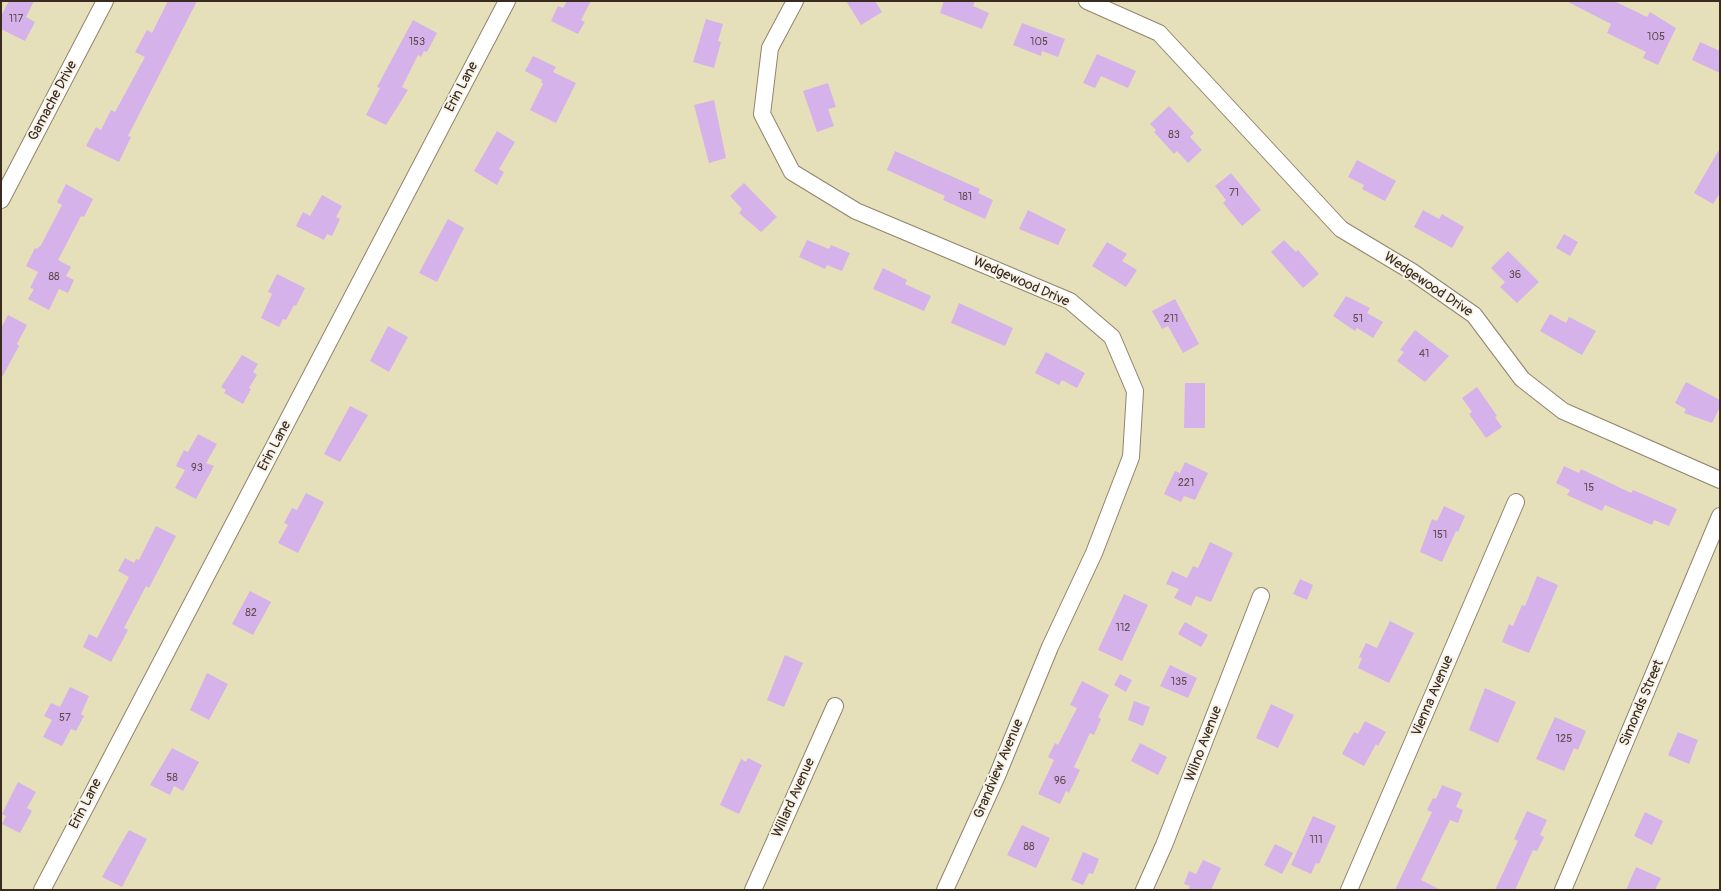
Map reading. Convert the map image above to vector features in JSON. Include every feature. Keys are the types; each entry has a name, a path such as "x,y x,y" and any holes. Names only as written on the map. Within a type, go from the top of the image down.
{"street":[{"name":"Gamache Drive","path":"1,200 105,1"},
{"name":"Erin Lane","path":"42,890 507,1"},
{"name":"Wedgewood Drive","path":"795,1 770,48 762,114 792,172 856,211 1070,302 1112,337 1135,391 1131,457 1094,553 1050,647"},
{"name":"Wedgewood Drive","path":"1087,1 1160,33 1341,229 1411,271 1474,315 1522,378 1563,411 1720,480"},
{"name":"Vienna Avenue","path":"1349,890 1516,502"},
{"name":"Simonds Street","path":"1563,890 1720,516"},
{"name":"Wilno Avenue","path":"1144,890 1164,845 1261,596"},
{"name":"Grandview Avenue","path":"945,890 997,776 1050,647"},
{"name":"Willard Avenue","path":"753,890 835,706"}],"building":[{"path":"9,1 34,1 26,17 35,22 25,41 1,29 1,16"},
{"path":"168,1 197,1 128,136 131,137 119,162 86,146 96,127 101,130 111,110 115,112 145,57 135,52 147,30 152,33"},
{"path":"567,1 591,1 581,20 585,22 578,34 551,21 558,6 563,8"},
{"path":"846,1 875,1 882,12 861,25"},
{"path":"944,1 975,1 973,6 989,13 982,29 940,13"},
{"path":"1566,1 1614,1 1647,17 1650,12 1676,28 1658,65 1643,58 1646,52 1607,33 1611,24"},
{"path":"706,19 723,24 718,41 721,42 714,68 693,62"},
{"path":"413,20 437,33 427,52 424,51 421,57 418,55 402,87 408,90 386,125 366,115 380,88 377,87"},
{"path":"1022,23 1065,39 1058,57 1042,51 1041,56 1013,45"},
{"path":"1700,42 1720,51 1720,73 1692,60"},
{"path":"1097,54 1136,71 1128,88 1101,76 1095,88 1083,83"},
{"path":"533,56 556,67 553,72 576,83 556,123 530,110 543,84 542,80 525,71"},
{"path":"828,83 836,107 828,109 834,126 817,132 803,91"},
{"path":"714,100 726,158 709,163 694,105"},
{"path":"1169,106 1194,133 1190,137 1202,150 1188,163 1177,151 1174,154 1154,132 1156,130 1150,124"},
{"path":"497,131 515,142 499,169 504,172 497,185 474,171"},
{"path":"1720,148 1720,193 1713,204 1694,193"},
{"path":"895,151 980,189 978,193 993,200 985,219 943,200 945,196 887,170"},
{"path":"1357,160 1396,181 1385,201 1362,189 1364,185 1348,177"},
{"path":"1231,173 1261,210 1242,226 1223,203 1226,200 1215,186"},
{"path":"744,183 777,217 761,232 739,213 742,209 730,196"},
{"path":"66,184 93,199 84,217 81,216 58,260 71,267 66,276 74,280 68,293 59,289 49,310 28,299 34,289 30,288 38,272 26,266 35,248 37,249 41,245 62,205 57,202"},
{"path":"322,195 342,206 336,217 340,219 332,236 327,234 324,240 296,226 303,212 310,216"},
{"path":"1028,210 1066,229 1058,245 1019,229"},
{"path":"1423,210 1439,219 1442,214 1464,227 1452,248 1414,227"},
{"path":"448,219 464,228 437,282 419,273"},
{"path":"1564,234 1578,242 1570,256 1556,248"},
{"path":"807,240 829,249 831,245 850,253 842,271 827,265 825,269 799,257"},
{"path":"1284,240 1296,252 1298,250 1319,274 1303,288 1271,252"},
{"path":"1107,242 1127,254 1122,261 1137,270 1126,287 1092,266"},
{"path":"1508,251 1539,282 1517,303 1500,287 1505,282 1491,268"},
{"path":"883,268 907,280 905,284 931,296 924,311 873,289"},
{"path":"277,274 305,288 296,306 294,305 286,320 283,319 279,327 261,318 272,294 268,292"},
{"path":"1346,296 1370,308 1367,313 1383,322 1373,338 1357,328 1355,331 1333,316"},
{"path":"1175,299 1199,344 1183,353 1168,326 1162,329 1152,311"},
{"path":"959,303 1013,328 1005,346 951,323"},
{"path":"1550,314 1566,323 1569,317 1596,331 1582,355 1540,331"},
{"path":"8,315 27,325 17,344 19,346 1,379 1,328"},
{"path":"388,326 408,337 389,372 370,361"},
{"path":"1415,330 1449,356 1425,382 1397,361 1404,352 1400,350"},
{"path":"1046,352 1085,373 1077,388 1062,380 1059,385 1035,373"},
{"path":"242,355 258,364 253,372 257,375 249,388 251,389 243,404 224,393 226,390 221,387"},
{"path":"1686,382 1720,400 1720,407 1712,423 1684,413 1686,409 1675,403"},
{"path":"1185,383 1205,383 1205,428 1184,428"},
{"path":"1477,387 1497,416 1495,417 1502,427 1486,438 1469,414 1472,412 1462,398"},
{"path":"350,406 368,415 340,462 324,454"},
{"path":"198,434 217,444 206,463 214,466 196,499 175,488 185,470 176,466 184,450 188,452"},
{"path":"1185,462 1208,473 1195,500 1184,496 1181,502 1164,494 1175,471 1180,473"},
{"path":"1564,466 1579,473 1581,469 1631,493 1633,490 1677,509 1669,526 1654,520 1652,525 1605,505 1602,511 1567,495 1570,490 1556,483"},
{"path":"306,493 324,502 298,553 278,543 288,525 284,523 292,508 297,510"},
{"path":"1444,506 1465,516 1442,562 1420,552 1432,519 1437,521"},
{"path":"156,526 176,536 149,588 146,586 124,628 128,630 111,662 83,647 89,634 97,638 129,577 118,571 125,558 134,563 136,559 139,560"},
{"path":"1210,542 1233,553 1211,602 1196,596 1191,606 1174,598 1179,589 1166,584 1172,571 1187,578 1193,566 1198,568"},
{"path":"1537,576 1558,585 1529,653 1502,642 1509,624 1513,626 1522,605 1525,606"},
{"path":"1300,579 1313,585 1307,600 1293,594"},
{"path":"250,591 271,602 253,635 232,624"},
{"path":"1124,594 1148,605 1122,661 1098,650"},
{"path":"1390,621 1414,633 1389,683 1358,668 1362,658 1359,657 1366,643 1377,648"},
{"path":"1185,622 1208,635 1201,647 1178,634"},
{"path":"785,655 803,663 784,707 767,700"},
{"path":"1170,665 1197,678 1188,698 1160,686"},
{"path":"207,673 228,684 209,720 190,710"},
{"path":"1120,674 1132,680 1126,692 1114,685"},
{"path":"1082,681 1109,695 1098,717 1101,719 1094,735 1090,733 1074,767 1080,770 1069,793 1066,791 1060,804 1038,794 1054,760 1048,757 1055,743 1058,745 1077,708 1070,705"},
{"path":"70,687 89,696 81,714 84,716 76,731 71,729 62,746 43,737 52,720 44,716 51,703 60,707"},
{"path":"1485,688 1516,702 1498,743 1469,730"},
{"path":"1134,701 1150,707 1143,726 1128,720"},
{"path":"1271,704 1294,715 1278,748 1256,738"},
{"path":"1555,717 1586,731 1578,750 1574,748 1564,771 1536,759"},
{"path":"1365,721 1386,732 1378,746 1376,744 1364,766 1342,754 1354,732 1358,734"},
{"path":"1678,732 1698,740 1689,764 1668,755"},
{"path":"1140,743 1167,757 1158,775 1131,761"},
{"path":"172,748 199,762 183,791 174,786 170,795 150,785"},
{"path":"748,758 762,765 739,814 720,805 741,759 746,762"},
{"path":"18,782 36,792 27,808 32,811 20,833 2,824 6,816 2,814"},
{"path":"1442,785 1462,793 1456,807 1463,810 1458,823 1450,820 1421,880 1441,890 1395,890 1432,812 1427,810 1433,798 1436,799"},
{"path":"1527,811 1547,820 1540,835 1544,837 1537,851 1533,850 1515,890 1495,890 1518,841 1514,839"},
{"path":"1645,812 1663,821 1652,845 1634,836"},
{"path":"1313,816 1336,826 1319,864 1316,863 1311,874 1291,865"},
{"path":"1022,825 1050,838 1036,868 1007,855"},
{"path":"129,830 147,839 122,887 102,877"},
{"path":"1275,844 1293,853 1282,874 1264,865"},
{"path":"1083,852 1099,859 1093,874 1089,873 1083,885 1071,880"},
{"path":"1203,860 1221,868 1211,890 1188,890 1190,886 1184,884 1189,871 1196,874"},
{"path":"1636,867 1661,878 1655,890 1626,890"}]}
